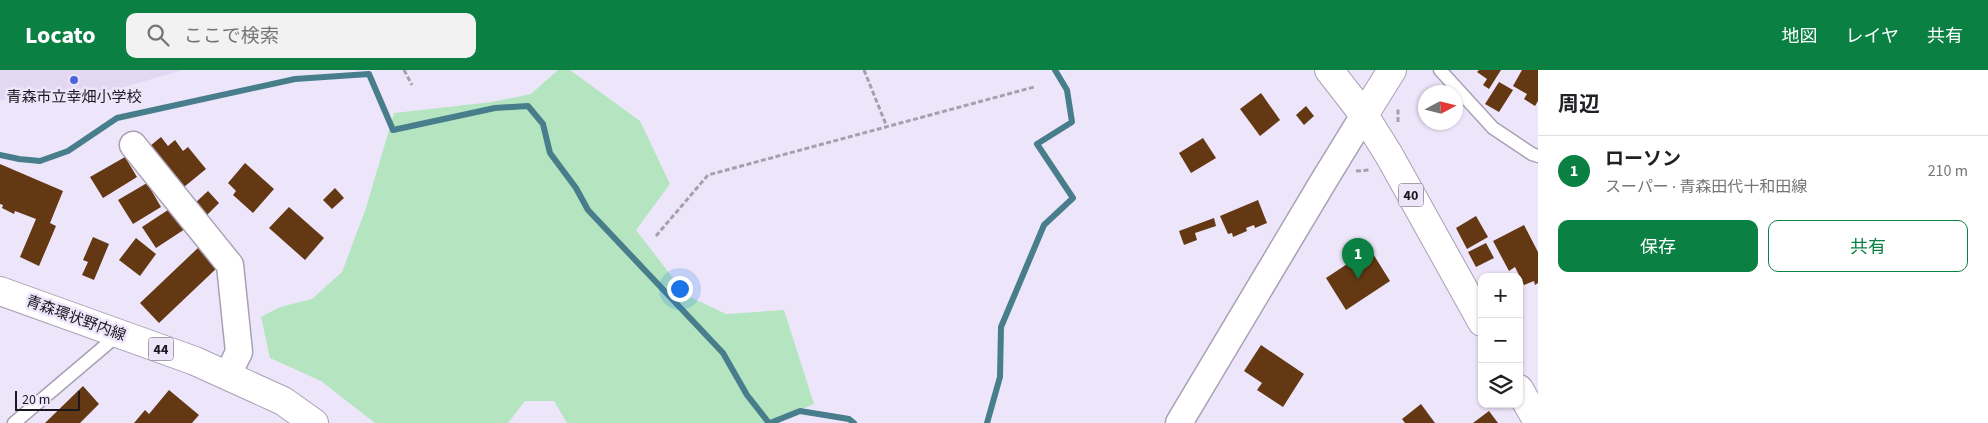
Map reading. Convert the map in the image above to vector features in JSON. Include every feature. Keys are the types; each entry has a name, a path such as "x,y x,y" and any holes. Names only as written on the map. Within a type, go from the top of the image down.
{"main road":[{"path":"1329,70 1364,115 1392,70"},
{"name":"40","path":"1364,115 1394,163 1480,318"},
{"name":"青森環状野内線","path":"0,291 195,361 283,401 314,423"},
{"path":"1523,396 1538,422"}],"street":[{"path":"1179,423 1364,115"},
{"path":"133,145 230,265 239,352 227,376"}],"lane":[{"path":"1440,70 1493,128 1536,151"},
{"path":"14,423 119,334"}],"path":[{"path":"404,70 412,85"},
{"path":"864,70 887,127"},
{"path":"656,236 708,175 1034,87"}],"shaded area":[{"name":"青森市立幸畑小学校","path":"0,70 183,70 114,90 0,100"}],"green space":[{"path":"558,70 570,70 640,121 670,184 636,230 686,295 726,314 784,310 814,404 770,423 567,423 554,401 525,401 508,423 375,423 321,381 270,358 261,317 280,307 312,299 342,272 366,208 394,113 492,102 531,94"}],"building":[{"path":"1479,70 1501,70 1489,89 1483,85 1487,79 1477,72"},
{"path":"1522,70 1538,70 1538,101 1535,106 1524,99 1527,94 1513,86"},
{"path":"1499,82 1513,90 1499,112 1485,104"},
{"path":"1261,93 1280,120 1260,136 1240,109"},
{"path":"1306,106 1314,116 1304,125 1296,115"},
{"path":"161,137 168,146 175,140 183,151 188,147 206,169 184,187 150,146"},
{"path":"1203,138 1216,158 1191,173 1179,153"},
{"path":"125,157 137,177 103,198 90,177"},
{"path":"245,163 274,189 253,213 233,195 236,191 228,183"},
{"path":"0,164 63,191 50,223 56,226 39,266 20,257 36,219 15,211 14,214 2,208 3,205 0,204"},
{"path":"147,183 161,207 133,224 118,200"},
{"path":"335,188 344,198 332,209 323,200"},
{"path":"208,191 219,203 206,216 194,204"},
{"path":"1258,200 1267,223 1255,228 1254,225 1246,228 1247,231 1233,237 1232,233 1228,234 1220,216"},
{"path":"289,207 324,238 305,260 269,228"},
{"path":"171,208 185,229 156,248 142,227"},
{"path":"1476,216 1488,237 1467,249 1456,228"},
{"path":"1214,218 1216,226 1195,233 1197,240 1184,245 1179,231"},
{"path":"1524,225 1538,252 1538,283 1535,285 1534,281 1524,285 1523,273 1518,273 1515,267 1509,271 1493,241"},
{"path":"93,237 109,244 94,280 82,275 88,262 83,260"},
{"path":"136,238 156,254 140,276 119,260"},
{"path":"1486,243 1494,258 1476,267 1468,252"},
{"path":"200,246 219,266 159,323 140,303"},
{"path":"1370,249 1390,281 1346,310 1326,278"},
{"path":"1261,345 1304,374 1283,407 1257,390 1262,383 1244,371"},
{"path":"83,386 99,404 80,423 45,423"},
{"path":"169,390 199,415 192,423 134,423 145,410 149,414"},
{"path":"1421,404 1435,423 1405,423 1402,419"},
{"path":"1489,411 1498,423 1473,423"}],"waterway":[{"path":"987,423 1000,377 1001,327 1044,225 1073,198 1037,144 1072,122 1067,90 1055,70"},
{"path":"0,155 40,161 68,151 117,118 295,79 369,74 393,130 495,108 528,106 543,124 550,153 576,188 588,210 723,353 747,395 769,423"},
{"path":"770,423 800,411 849,419 854,423"}],"place":[{"name":"青森市立幸畑小学校","path":"74,80"},
{"name":"ローソン","path":"1358,279"}]}
